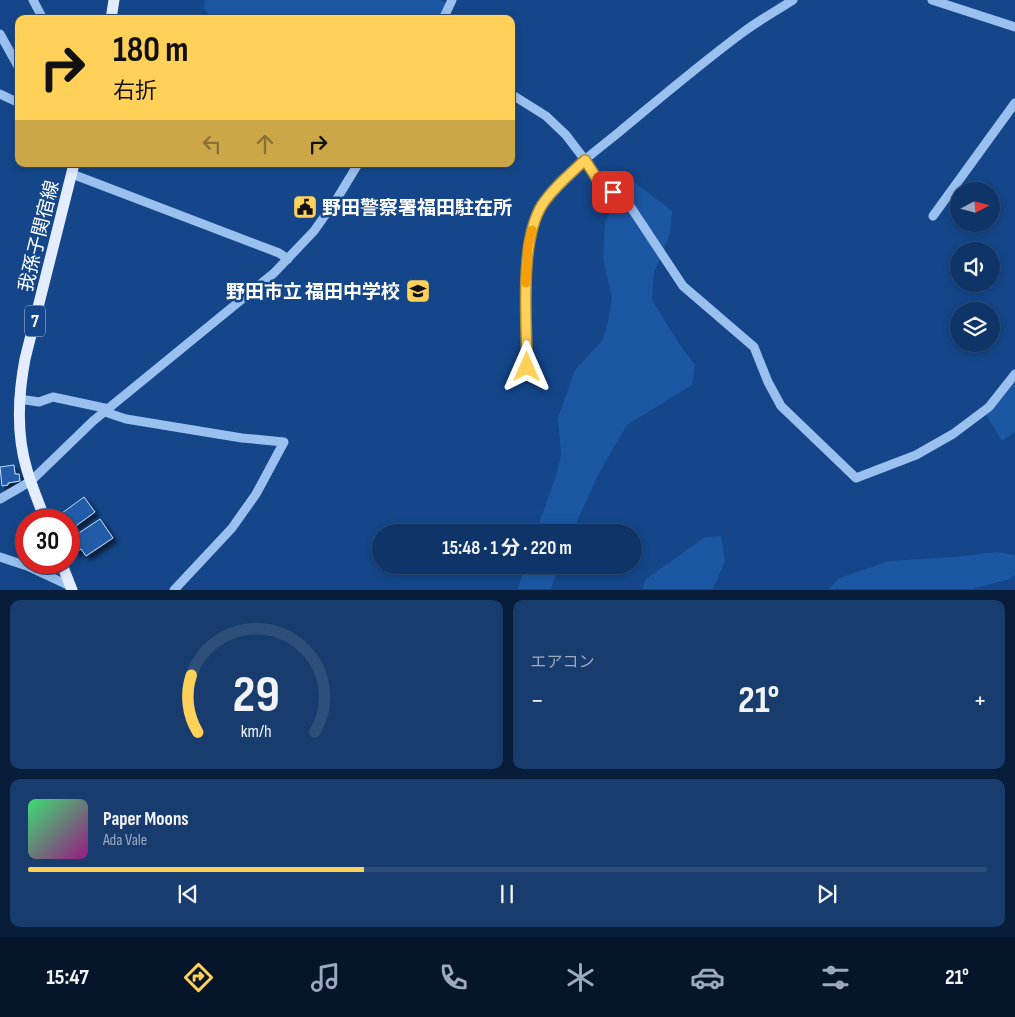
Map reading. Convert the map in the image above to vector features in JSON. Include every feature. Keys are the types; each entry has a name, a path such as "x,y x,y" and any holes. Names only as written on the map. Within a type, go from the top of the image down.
{"main road":[{"path":"112,15 114,0"},
{"name":"我孫子関宿線","path":"41,509 25,463 19,399 25,359 73,169"},
{"path":"66,574 71,588"}],"street":[{"path":"33,0 41,15"},
{"path":"445,15 452,0"},
{"path":"527,367 526,270 528,245 536,216 548,196 585,160 689,74 744,32 793,0"},
{"path":"932,0 1015,27"},
{"path":"0,34 15,61"},
{"path":"0,94 15,101"},
{"path":"515,97 546,116 566,135 599,182 628,203 683,286 754,347 768,382 782,406 856,478 916,456 953,434 989,407 1015,374"},
{"path":"933,216 1015,103"},
{"path":"0,499 30,481 93,421 288,259 314,231 356,167"},
{"path":"73,169 279,253 288,259"},
{"path":"19,399 39,402 53,397 107,410 126,419 242,438 284,442 256,494 232,528 174,590"},
{"path":"0,557 27,566 71,588"}],"shaded area":[{"path":"205,0 440,0 447,4 445,15 209,15 204,9"},
{"path":"634,182 672,211 670,233 654,273 652,300 695,365 692,385 627,425 599,473 576,524 539,524 556,476 561,455 558,418 575,370 602,341 608,322 612,298 603,258 605,222 617,199"},
{"path":"1015,381 1015,432 1002,441 985,413"},
{"path":"721,536 725,561 713,589 642,589 646,579 705,537"},
{"path":"996,552 1015,555 1015,575 1010,579 972,589 829,589 839,578 889,561 955,557"},
{"path":"522,574 556,574 551,589 518,589"}],"building":[{"path":"14,465 15,474 19,474 20,481 2,486 0,467"},
{"path":"84,497 95,512 80,523 80,509 68,509"},
{"path":"100,519 113,538 86,556 80,550 80,532"}],"slow traffic":[{"path":"526,283 528,245 532,230"}],"place":[{"name":"野田警察署福田駐在所","path":"305,207"},
{"name":"野田市立 福田中学校","path":"418,291"}],"route":[{"path":"527,367 526,270 528,245 536,216 548,196 585,160 599,182 613,192"}]}
